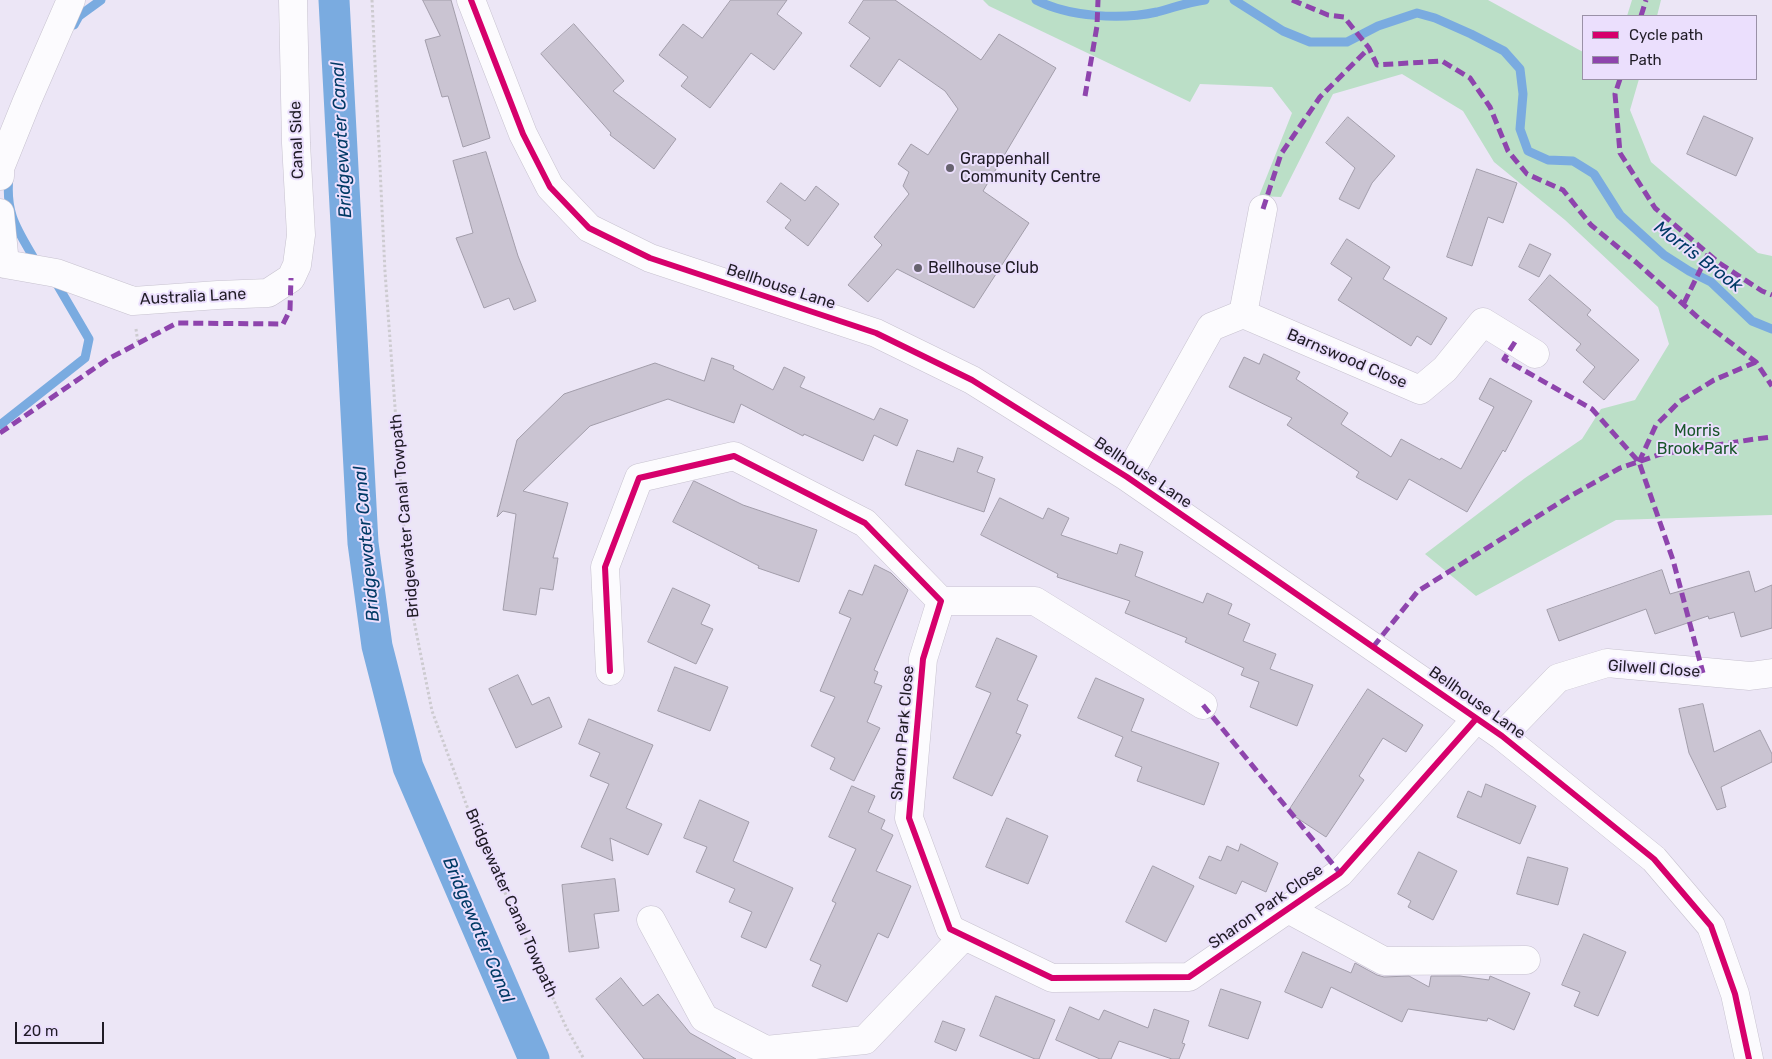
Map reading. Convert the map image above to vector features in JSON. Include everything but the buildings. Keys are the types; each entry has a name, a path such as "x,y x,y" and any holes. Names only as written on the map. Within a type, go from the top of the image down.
{"street":[{"path":"0,176 0,168 27,101 71,0"},
{"name":"Canal Side","path":"291,278 297,266 301,235 296,143 293,0"},
{"name":"Bellhouse Lane","path":"471,0 523,134 550,187 590,228 650,258 876,333 972,380 1126,477 1502,736 1654,859 1710,926 1735,994 1749,1059"},
{"path":"1126,477 1211,327 1243,314 1263,209"},
{"path":"0,213 3,266"},
{"name":"Australia Lane","path":"3,266 56,273 133,301 218,294 268,293 291,278"},
{"name":"Barnswood Close","path":"1243,314 1420,390 1445,370 1483,322 1535,354"},
{"path":"610,671 604,567 639,478 734,456 865,523 941,601 1035,601 1203,705"},
{"name":"Sharon Park Close","path":"941,601 923,659 909,818 950,929 1052,978 1188,977 1340,873 1476,719"},
{"name":"Gilwell Close","path":"1502,736 1558,678 1608,663 1750,676 1772,673"},
{"name":"Sharon Park Close","path":"1288,909 1384,962 1526,960"},
{"path":"651,920 704,1018 766,1050 865,1040 964,936"}],"green space":[{"name":"Morris Brook Park","path":"983,0 1488,0 1582,51 1582,80 1639,80 1630,110 1651,162 1758,253 1772,256 1772,515 1616,520 1476,596 1425,554 1525,478 1582,439 1601,409 1635,400 1669,344 1658,307 1565,220 1494,162 1463,111 1402,74 1333,94 1281,197 1259,196 1292,113 1272,87 1200,84 1190,102 989,6"},
{"path":"1632,0 1661,0 1657,15 1627,15"}],"waterway":[{"path":"74,25 79,16 101,0"},
{"name":"Bridgewater Canal","path":"334,0 363,543 377,646 408,767 534,1059"},
{"path":"1036,0 1064,10 1112,16 1157,12 1205,0"},
{"name":"Morris Brook","path":"1234,0 1283,31 1310,42 1347,42 1378,26 1417,13 1435,18 1504,51 1520,69 1523,94 1520,129 1528,151 1548,160 1573,161 1594,174 1620,215 1664,255 1711,282 1752,321 1772,329"},
{"path":"9,176 9,201 14,221 35,260"},
{"path":"0,425 85,358 89,339 58,286"}],"marked path":[{"path":"1085,96 1097,26 1098,0"},
{"path":"1292,0 1328,15 1344,17 1369,48 1377,65 1442,61 1470,78 1490,107 1508,151 1527,174 1563,190 1591,225 1702,321 1756,362 1772,386"},
{"path":"1641,15 1646,0"},
{"path":"1263,209 1281,154 1320,97 1369,48"},
{"path":"1620,80 1615,94 1620,153 1655,208 1719,263 1762,291 1772,295"},
{"path":"1684,303 1708,254"},
{"path":"0,433 108,359 177,323 283,324 290,310 291,278"},
{"path":"1515,342 1504,359 1592,409 1639,462 1673,560 1703,673"},
{"path":"1639,462 1656,425 1680,401 1714,380 1756,362"},
{"path":"1373,647 1418,591 1567,498 1620,468 1661,454 1772,437"},
{"path":"1203,705 1340,873"}],"cycle path":[{"path":"471,0 523,134 550,187 589,228 650,258 876,333 972,380 1127,477 1502,736 1654,859 1711,926 1735,994 1749,1059"},
{"path":"610,671 605,567 639,478 734,456 865,523 941,601 923,659 909,818 950,929 1052,978 1189,977 1340,873 1476,719"}],"place":[{"name":"Grappenhall Community Centre","path":"950,168"},
{"name":"Bellhouse Club","path":"918,268"}]}
